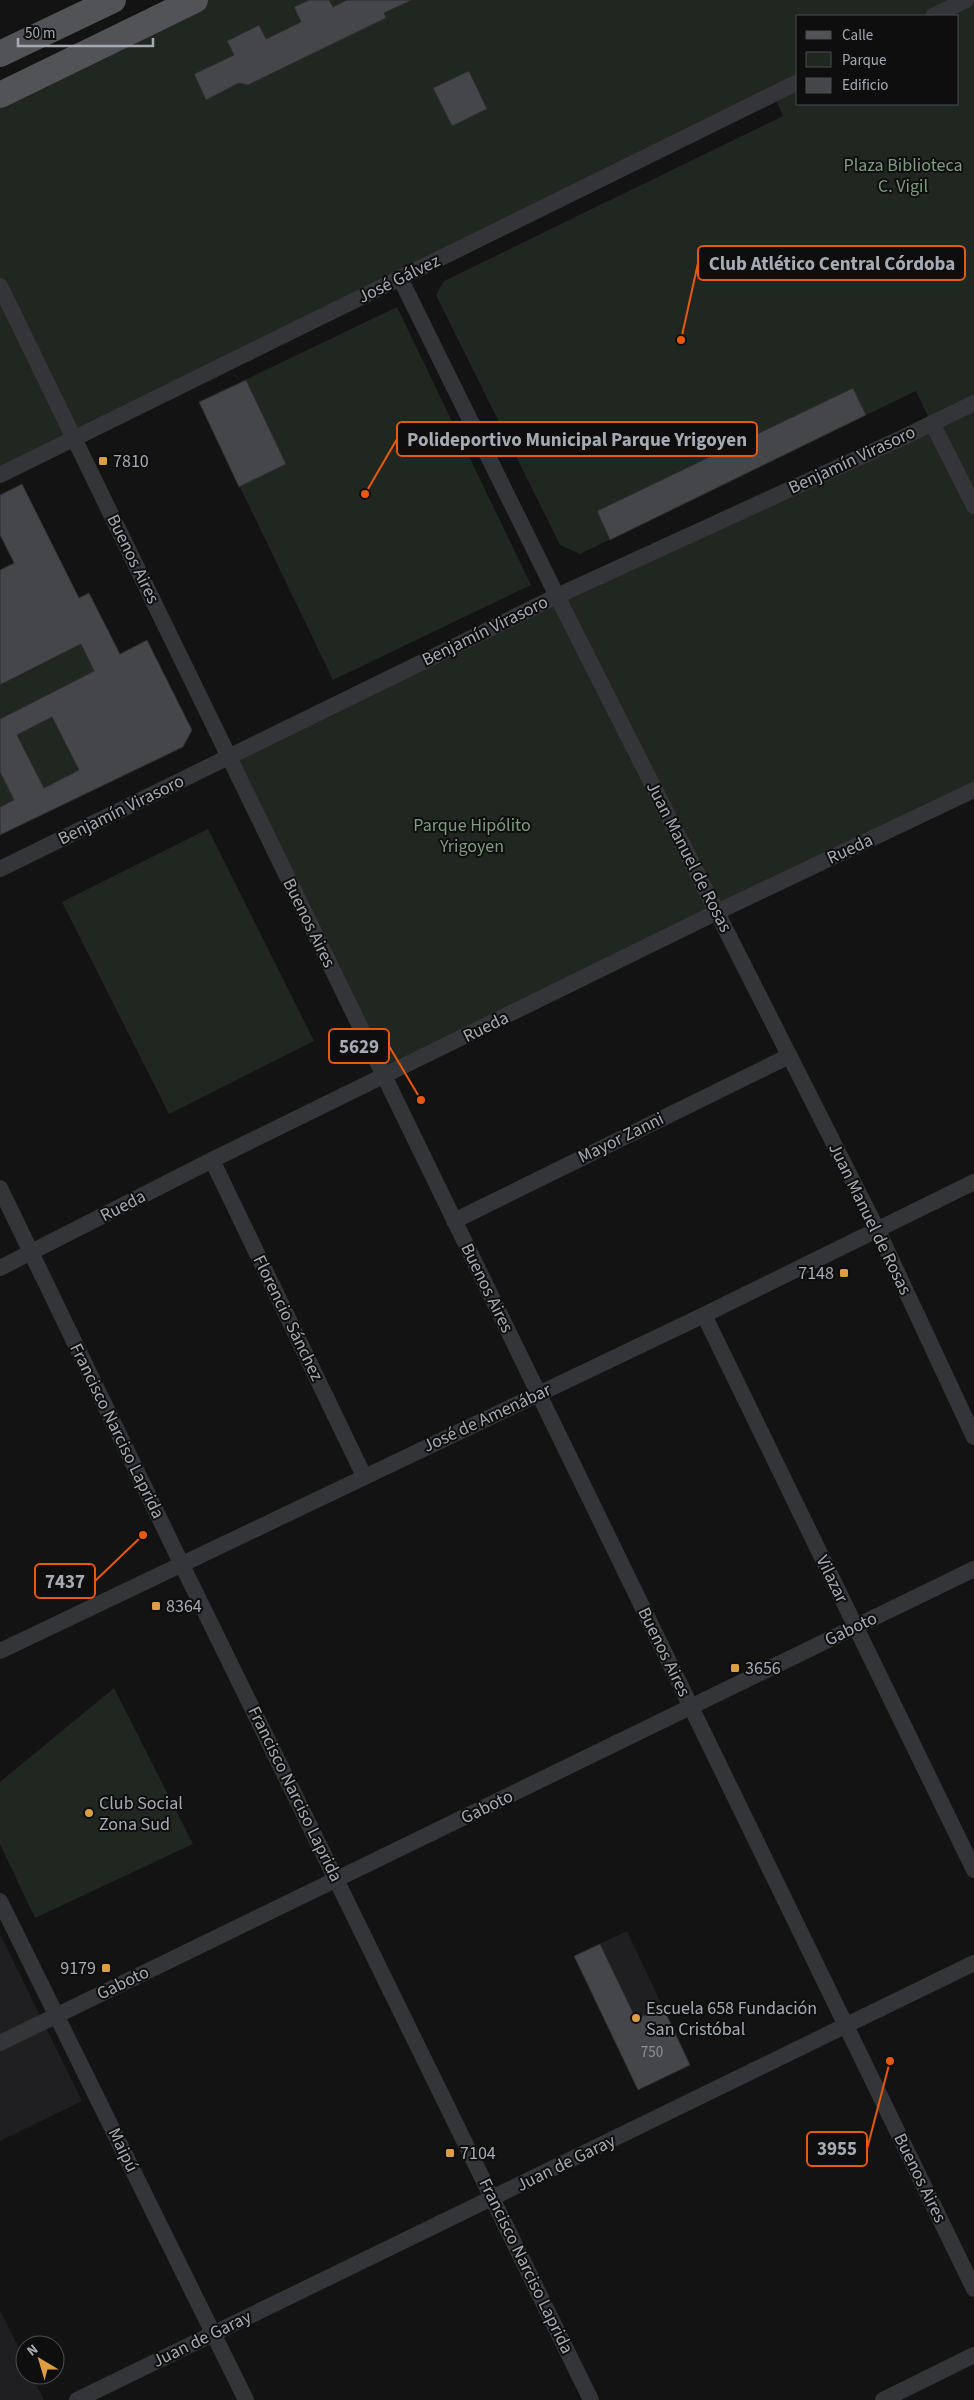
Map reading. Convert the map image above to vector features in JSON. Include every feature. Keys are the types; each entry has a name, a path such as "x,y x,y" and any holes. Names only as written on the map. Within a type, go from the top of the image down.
{"main road":[{"path":"0,54 113,0"},
{"path":"0,95 194,0"}],"street":[{"path":"934,15 966,0"},
{"name":"José Gálvez","path":"0,475 796,83"},
{"name":"Juan Manuel de Rosas","path":"400,278 557,596 877,1230 974,1437"},
{"name":"Buenos Aires","path":"0,286 974,2289"},
{"name":"Benjamín Virasoro","path":"0,869 557,596 974,402"},
{"path":"932,423 974,506"},
{"name":"Rueda","path":"0,1268 212,1160 717,912 974,790"},
{"name":"Mayor Zanni","path":"454,1221 789,1056"},
{"name":"Florencio Sánchez","path":"212,1160 364,1476"},
{"name":"José de Amenábar","path":"0,1651 704,1315 974,1182"},
{"name":"Francisco Narciso Laprida","path":"0,1188 181,1563 338,1880 591,2400"},
{"name":"Vilazar","path":"704,1315 974,1870"},
{"name":"Gaboto","path":"0,2042 338,1880 974,1569"},
{"name":"Maipú","path":"0,1901 246,2400"},
{"name":"Juan de Garay","path":"77,2400 974,1963"},
{"path":"883,2400 974,2355"}],"shaded area":[{"name":"Escuela 658 Fundación San Cristóbal","path":"627,1931 690,2065 638,2090 574,1956"},
{"path":"0,1934 82,2101 0,2141"},
{"path":"0,2310 15,2341 15,2385 37,2385 44,2400 0,2400"}],"green space":[{"name":"Parque Hipólito Yrigoyen","path":"195,0 974,0 974,790 384,1077 228,757 931,423 916,391 580,554 560,545 436,295 444,281 783,116 773,94 0,475 0,95"},
{"path":"397,307 531,585 333,680 199,402"},
{"path":"81,644 94,671 0,719 0,685"},
{"path":"52,717 79,770 44,788 17,735"},
{"path":"0,772 14,800 0,807"},
{"path":"208,829 314,1041 169,1114 62,902"},
{"name":"Club Social Zona Sud","path":"114,1688 193,1844 35,1918 0,1844 0,1782"}],"building":[{"path":"309,0 329,0 333,7 347,0 412,0 384,13 386,18 248,85 239,83 206,100 194,74 234,55 227,41 259,25 266,39 301,22 294,7"},
{"path":"469,71 487,109 452,126 433,88"},
{"path":"246,380 286,464 239,487 199,402"},
{"path":"853,388 866,415 610,540 597,511"},
{"path":"22,484 79,598 89,593 120,654 147,640 192,730 183,747 0,835 0,807 14,800 0,772 0,719 94,671 81,644 0,685 0,570 14,563 0,535 0,495","holes":["52,717 79,770 44,788 17,735"]},
{"name":"Escuela 658 Fundación San Cristóbal","path":"600,1944 636,2019 663,2007 690,2065 638,2090 574,1956"}],"place":[{"name":"Club Atlético Central Córdoba","path":"681,340"},
{"name":"7810","path":"103,461"},
{"name":"Polideportivo Municipal Parque Yrigoyen","path":"365,494"},
{"name":"5629","path":"421,1100"},
{"name":"7148","path":"844,1273"},
{"name":"7437","path":"143,1535"},
{"name":"8364","path":"156,1606"},
{"name":"3656","path":"735,1668"},
{"name":"Club Social Zona Sud","path":"89,1813"},
{"name":"9179","path":"106,1968"},
{"name":"Escuela 658 Fundación San Cristóbal","path":"636,2018"},
{"name":"3955","path":"890,2061"},
{"name":"7104","path":"450,2153"}],"park label":[{"name":"Plaza Biblioteca C. Vigil","path":"903,175"}]}
